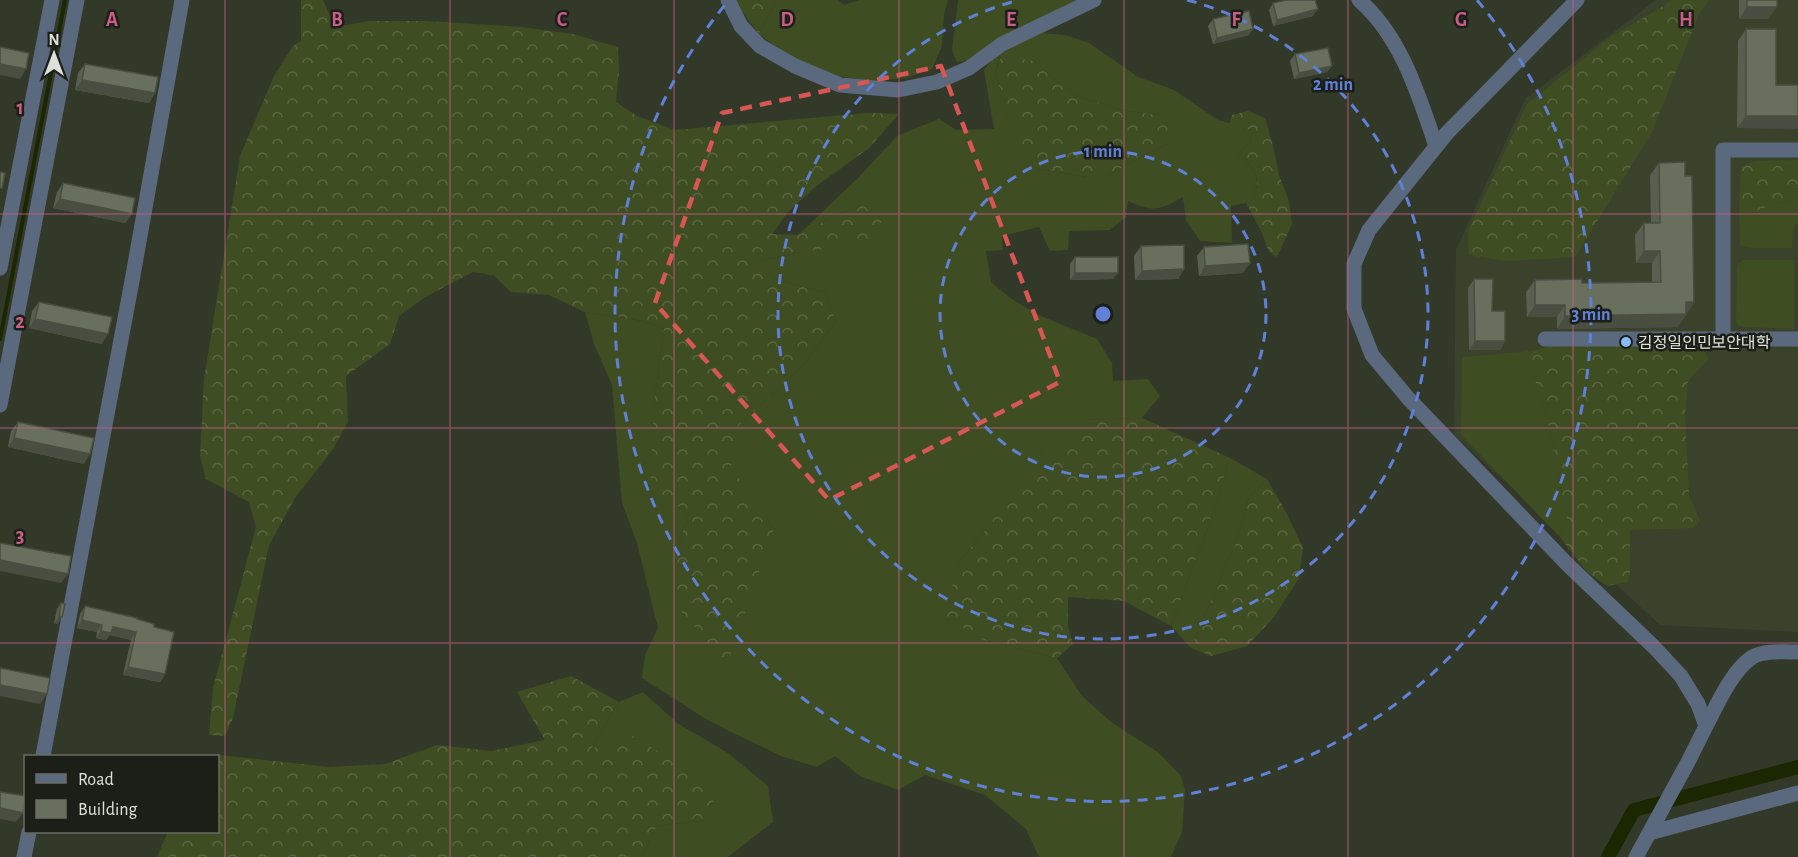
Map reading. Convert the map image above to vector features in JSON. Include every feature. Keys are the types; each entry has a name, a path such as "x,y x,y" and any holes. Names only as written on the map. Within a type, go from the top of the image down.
{"street":[{"path":"0,268 52,0"},
{"path":"0,405 77,0"},
{"path":"43,755 182,0"},
{"path":"728,0 741,26 760,46 795,66 840,85 897,90 937,82 969,68 1002,44 1094,0"},
{"path":"1359,0 1370,9 1381,24 1405,64 1421,101 1436,146"},
{"path":"1577,0 1436,146 1369,230 1354,264 1354,309 1372,355 1408,398 1551,547 1681,676 1698,704 1706,726"},
{"path":"1724,339 1724,150 1798,150"},
{"path":"1545,339 1798,339"},
{"path":"1636,857 1737,672 1752,657 1773,652 1798,652"},
{"path":"1649,833 1798,793"},
{"path":"24,857 29,833"}],"highlighted area":[{"path":"941,66 1060,382 829,500 655,303 722,113"}],"shaded area":[{"name":"김정일인민보안대학","path":"1656,0 1798,0 1798,632 1660,625 1454,434 1456,250 1525,99"}],"green space":[{"path":"301,0 323,0 335,27 369,21 425,21 521,27 573,34 618,47 619,71 616,102 637,116 675,130 868,113 899,114 869,148 815,187 788,212 772,234 798,235 832,217 862,205 886,213 870,246 815,250 761,261 775,279 826,293 836,322 802,366 738,426 731,467 774,529 727,665 674,603 676,551 690,512 650,493 654,404 664,329 643,321 585,312 549,295 511,292 493,275 473,272 425,297 399,316 390,344 346,376 348,422 333,449 295,498 269,545 233,718 225,736 209,735 213,688 256,527 249,502 206,479 200,456 204,379 240,156 274,76 293,46 301,41"},
{"path":"736,0 777,0 759,34 735,2"},
{"path":"777,0 838,0 844,5 859,0 948,0 944,14 942,46 932,69 905,78 869,81 824,74 790,57 759,34"},
{"path":"958,0 1080,0 969,60 957,62 952,50"},
{"path":"1670,0 1709,0 1699,14 1652,132 1575,257 1506,261 1469,255 1469,229 1527,104 1611,37"},
{"path":"1042,33 1065,35 1089,43 1138,77 1174,90 1218,120 1251,130 1252,141 1239,153 1256,175 1257,186 1251,202 1231,206 1232,243 1200,241 1186,220 1183,197 1157,208 1145,207 1128,201 1126,217 1110,230 1069,231 1068,250 1050,251 1039,227 1002,236 1003,250 986,251 991,282 1009,297 1036,314 1097,339 1112,363 1113,381 1148,379 1160,396 1142,418 1086,420 958,563 980,639 1057,658 1082,696 1111,722 1159,753 1181,776 1185,790 1182,832 1171,857 1039,857 1026,829 985,795 925,775 898,790 860,776 835,756 817,767 781,756 706,719 642,678 645,655 658,628 637,543 622,503 612,385 594,344 585,312 643,321 664,329 654,404 690,512 676,551 774,529 730,467 738,426 802,366 836,322 826,293 775,279 760,261 808,250 834,247 862,205 832,217 798,235 858,178 897,136 939,119 956,130 994,129 984,70 999,50","holes":["1000,56 1034,61 1079,97 1121,110 1158,115 1167,144 1106,177 1087,177 1040,169 1017,116 1007,121 1003,97 995,74"]},
{"path":"1001,55 1034,61 1079,97 1121,110 1158,115 1173,123 1167,144 1106,177 1087,177 1040,169 1023,158 1017,116 1007,122 1003,97 995,74"},
{"path":"1248,111 1265,118 1279,175 1289,201 1292,224 1277,257 1269,252 1246,203 1251,202 1257,181 1253,170 1239,153 1252,141 1251,130 1229,124 1232,115"},
{"path":"1798,160 1798,199 1739,215 1741,167 1755,161"},
{"path":"1798,199 1798,224 1794,225 1792,248 1752,248 1740,245 1739,215"},
{"path":"1742,260 1794,260 1794,329 1738,325 1736,321 1737,266"},
{"path":"1563,343 1704,350 1708,359 1688,381 1685,414 1689,495 1700,521 1694,528 1630,530 1628,582 1607,586 1587,572 1559,536 1567,519 1546,411 1532,373 1531,351"},
{"path":"1531,351 1532,373 1546,411 1567,519 1559,536 1461,435 1462,357"},
{"path":"1142,418 1230,458 1207,530 1171,626 1124,601 1068,597 1068,627 1073,644 1057,658 980,639 945,615 958,563 1033,467 1086,420"},
{"path":"1230,458 1267,479 1249,497 1238,538 1191,648 1171,626 1207,530"},
{"path":"1267,479 1303,548 1299,578 1274,617 1247,646 1211,656 1191,648 1238,538 1249,497"},
{"path":"571,676 619,702 591,749 633,736 699,776 716,805 700,821 657,826 641,857 157,857 168,833 219,833 219,755 329,767 385,764 437,745 491,751 545,740 517,692"},
{"path":"643,692 677,723 728,753 768,786 773,822 728,857 641,857 657,826 700,821 591,749 619,702"}],"building":[{"path":"1286,0 1315,0 1318,9 1277,20 1273,3"},
{"path":"1747,0 1777,0 1777,7 1747,7"},
{"path":"1249,11 1253,29 1217,38 1213,19"},
{"path":"1746,29 1776,29 1776,85 1798,85 1798,116 1746,116"},
{"path":"0,47 29,53 26,69 0,64"},
{"path":"1328,48 1332,66 1299,73 1295,54"},
{"path":"85,64 158,77 155,93 82,80"},
{"path":"1685,162 1685,176 1692,176 1694,302 1686,302 1686,314 1565,316 1565,305 1535,305 1535,280 1582,279 1582,283 1661,282 1660,251 1644,251 1644,223 1660,223 1659,163"},
{"path":"0,172 5,173 2,188 0,188"},
{"path":"63,183 135,198 132,214 60,199"},
{"path":"1248,244 1250,263 1205,266 1204,247"},
{"path":"1184,245 1184,269 1142,271 1141,246"},
{"path":"1075,257 1118,257 1118,273 1075,273"},
{"path":"1474,279 1493,279 1492,311 1505,311 1505,341 1475,341"},
{"path":"39,302 112,317 108,334 35,319"},
{"path":"18,422 94,438 90,454 14,438"},
{"path":"0,543 71,556 68,574 0,560"},
{"path":"61,603 65,604 62,617 59,617"},
{"path":"85,606 137,618 154,624 154,627 174,632 165,674 128,667 136,632 113,627 111,633 101,631 102,625 82,620"},
{"path":"0,668 50,678 47,694 0,685"},
{"path":"0,792 24,796 23,813 0,808"}],"waterway":[{"path":"0,339 65,0"},
{"path":"1608,857 1634,810 1798,767"}],"place":[{"name":"김정일인민보안대학","path":"1626,342"}]}
